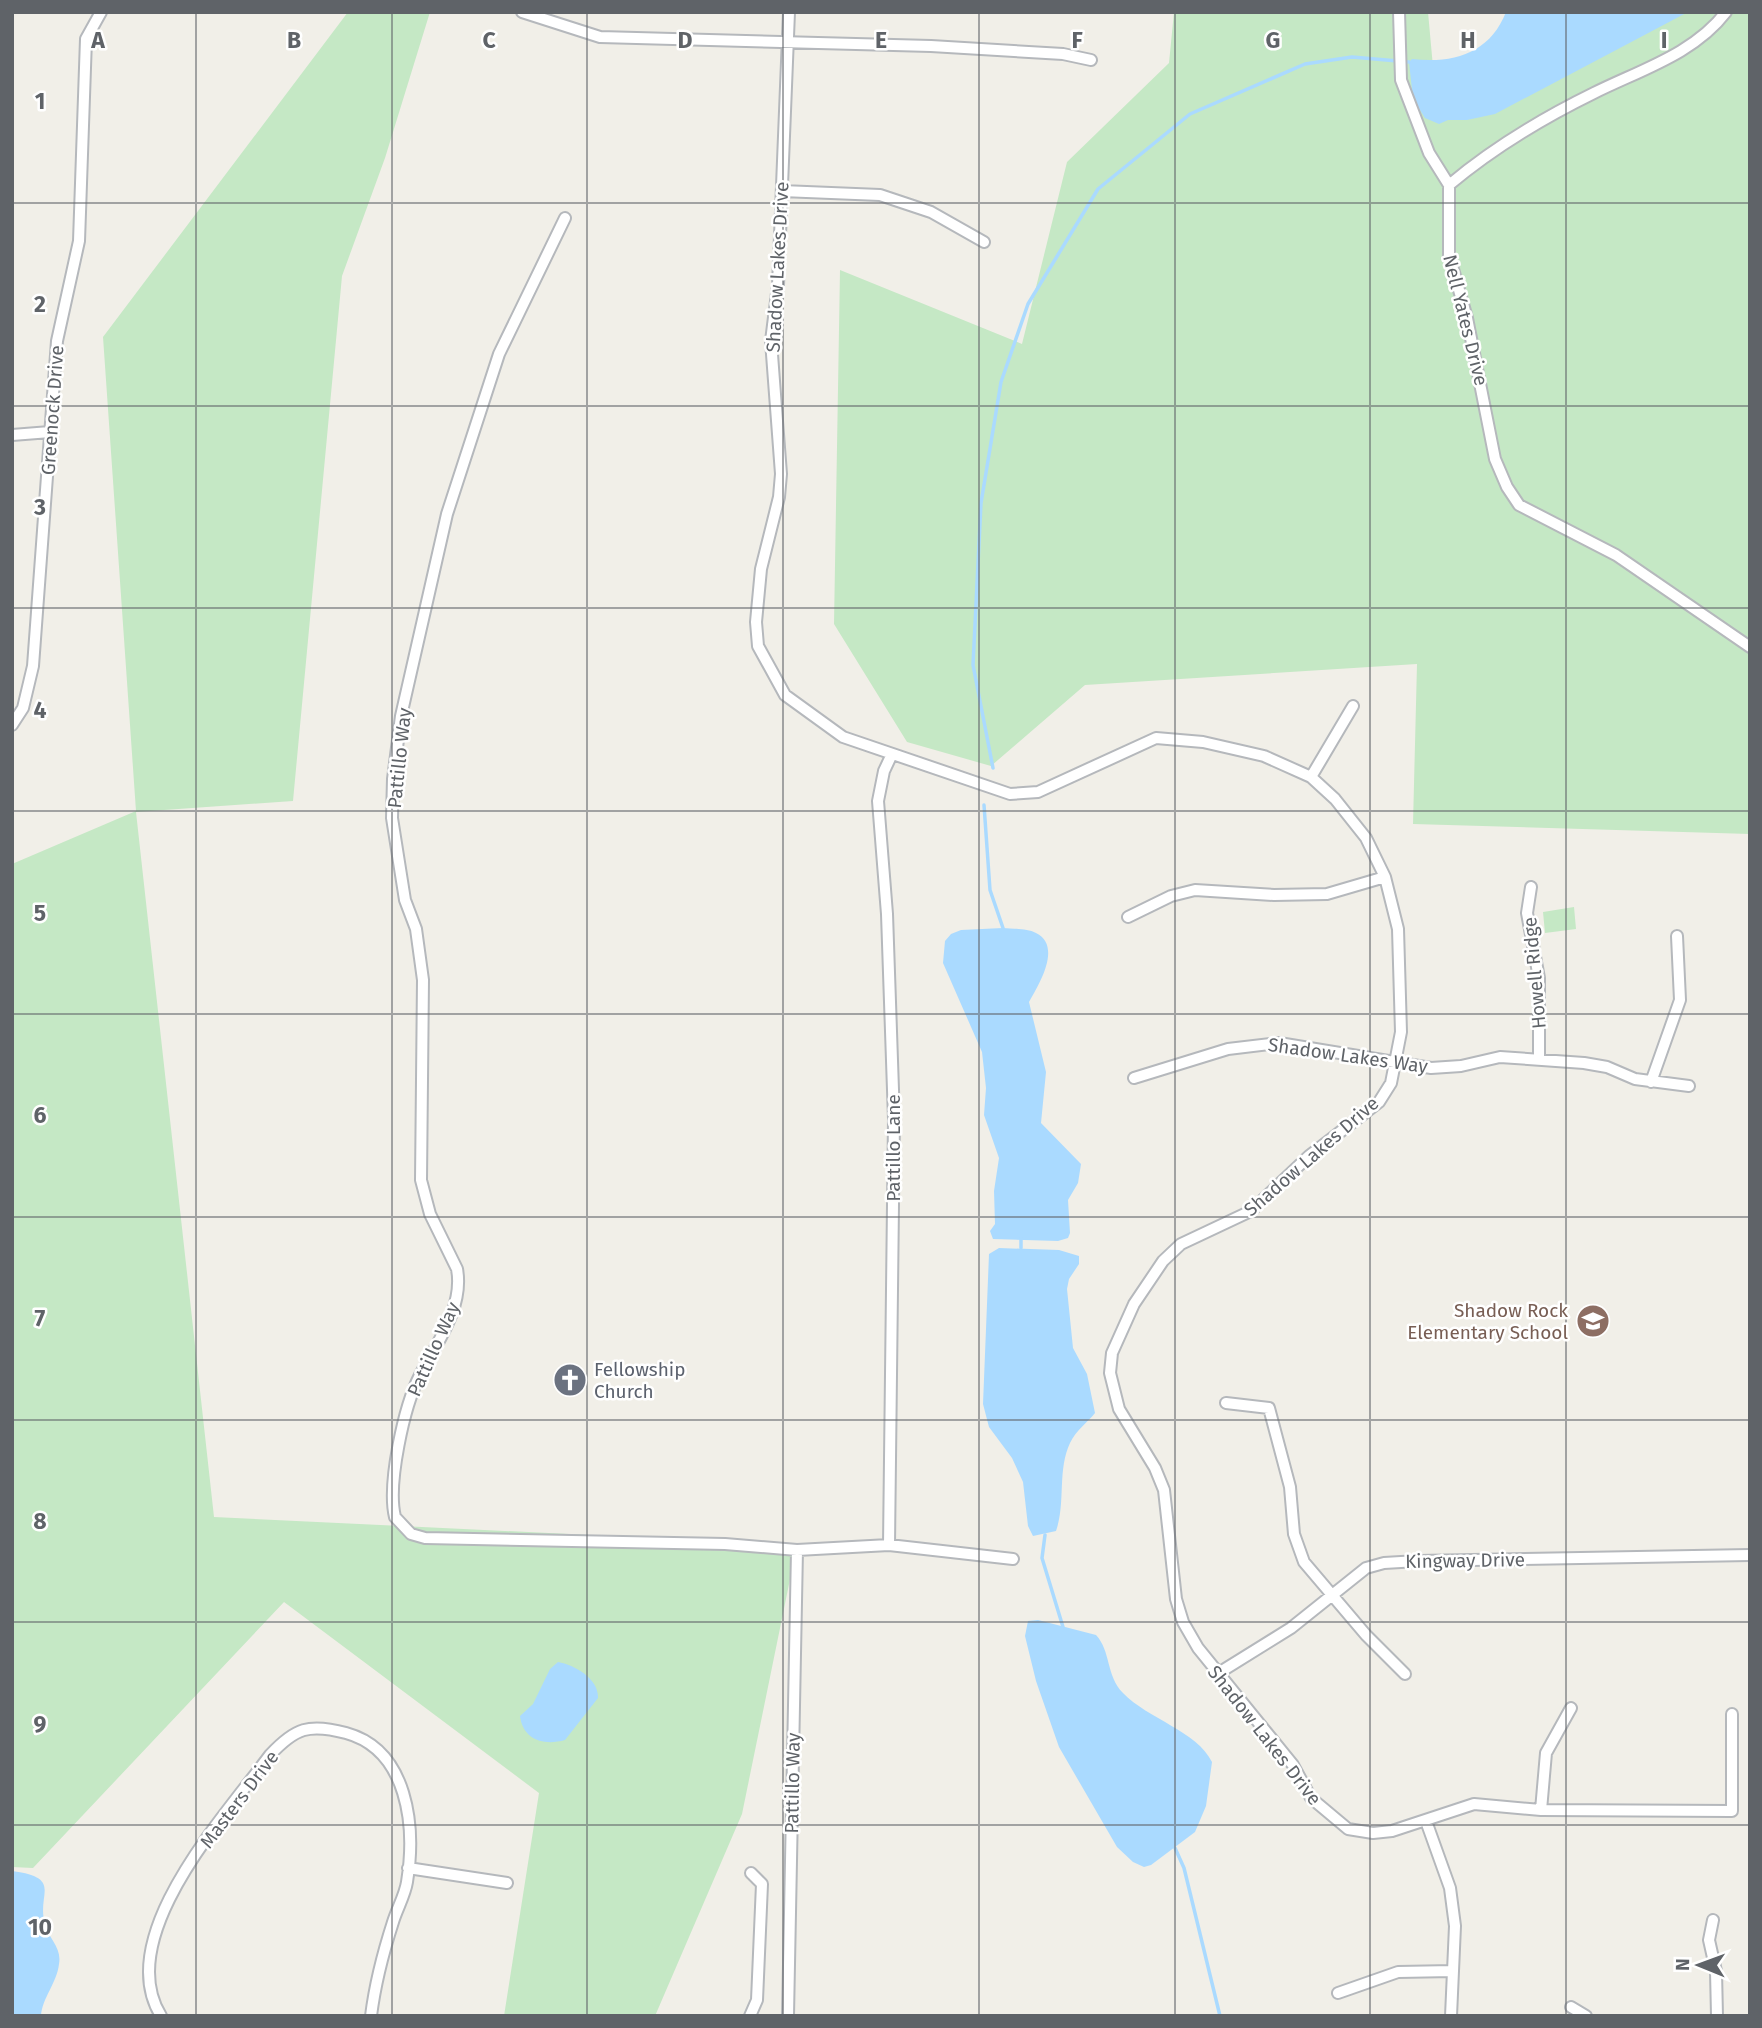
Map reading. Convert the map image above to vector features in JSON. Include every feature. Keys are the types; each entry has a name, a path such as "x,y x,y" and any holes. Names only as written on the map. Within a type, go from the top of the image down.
{"street":[{"name":"Greenock Drive","path":"12,725 23,708 33,666 57,341 79,241 86,39 101,12"},
{"path":"522,12 600,37 969,48 1063,54 1091,60"},
{"name":"Shadow Lakes Drive","path":"789,12 778,285 771,341 780,474 779,497 761,569 756,622 758,646 785,695 844,737 1010,794 1038,792 1156,738 1203,742 1264,756 1311,777 1335,799 1366,838 1385,877 1398,929 1401,1031 1391,1083 1379,1102 1309,1156 1276,1185 1266,1198 1231,1222 1181,1244 1163,1261 1134,1304 1112,1353 1110,1373 1119,1409 1155,1468 1164,1490 1171,1572 1183,1622 1217,1674 1293,1765 1311,1798 1332,1819 1348,1829 1373,1833 1426,1821 1475,1804 1541,1810 1732,1811 1732,1714"},
{"path":"1399,12 1401,80 1429,153 1449,185 1523,131 1685,49 1726,12"},
{"name":"Nell Yates Drive","path":"1449,185 1449,255 1467,318 1496,459 1507,487 1519,505 1616,555 1750,647"},
{"path":"782,191 880,195 931,212 984,242"},
{"name":"Pattillo Way","path":"565,218 499,354 447,514 401,716 393,779 392,818 405,900 416,929 423,980 422,1191 457,1269 459,1283 439,1342 419,1377 408,1408 394,1474 392,1506 401,1527 425,1538 725,1544 797,1550 788,2016"},
{"path":"12,435 50,432"},
{"path":"1311,777 1353,706"},
{"name":"Pattillo Lane","path":"889,1545 894,1119 887,915 878,838 878,801 884,771 892,754"},
{"path":"1128,917 1171,896 1195,890 1274,895 1327,894 1385,877"},
{"name":"Howell Ridge","path":"1531,887 1527,913 1539,978 1539,1058"},
{"path":"1651,1082 1680,1000 1677,936"},
{"name":"Shadow Lakes Way","path":"1134,1078 1228,1049 1279,1043 1431,1068 1461,1066 1500,1057 1539,1058 1607,1067 1634,1079 1689,1086"},
{"path":"1226,1403 1269,1408 1290,1487 1296,1543 1304,1562 1405,1674"},
{"path":"797,1550 889,1545 1013,1559"},
{"name":"Kingway Drive","path":"1217,1674 1244,1655 1281,1635 1366,1568 1384,1563 1750,1555"},
{"path":"1541,1810 1546,1753 1570,1708"},
{"name":"Masters Drive","path":"161,2016 151,2000 148,1972 157,1922 172,1891 288,1735 311,1728 331,1729 368,1742 390,1760 401,1783 410,1836 407,1884 376,1978 371,2016"},
{"path":"1426,1821 1450,1888 1455,1926 1451,2016"},
{"path":"408,1868 507,1882"},
{"path":"750,2016 757,2000 762,1884 751,1873"},
{"path":"1713,1920 1709,1940 1716,1971 1717,2016"},
{"path":"1338,1993 1398,1972 1452,1971"},
{"path":"1571,2007 1586,2016"}],"green space":[{"path":"348,12 430,12 385,158 342,276 293,801 136,812 214,1517 797,1545 742,1814 655,2016 504,2016 539,1793 284,1602 33,1868 12,1867 12,864 136,811 103,337"},
{"path":"1174,12 1428,12 1436,100 1603,12 1750,12 1750,834 1413,824 1417,664 1085,685 991,766 907,742 834,624 840,270 1022,344 1067,162 1169,63"},
{"path":"1574,907 1576,929 1545,933 1543,912"}],"water":[{"path":"1506,12 1688,12 1495,114 1467,120 1448,120 1439,124 1425,118 1413,99 1409,62 1412,59 1442,60 1469,53 1490,37"},
{"path":"1003,928 1032,931 1044,939 1048,947 1046,966 1029,1002 1046,1072 1041,1123 1081,1164 1078,1183 1068,1200 1070,1233 1068,1238 1058,1241 993,1239 990,1231 995,1224 994,1191 999,1158 984,1115 986,1088 982,1052 943,963 945,941 951,934 961,930"},
{"path":"999,1248 1059,1250 1079,1256 1079,1264 1069,1279 1067,1289 1073,1348 1087,1374 1095,1413 1075,1434 1066,1454 1061,1509 1056,1531 1033,1536 1028,1526 1023,1482 1012,1458 989,1427 983,1404 989,1254"},
{"path":"1038,1620 1096,1635 1104,1648 1114,1679 1123,1693 1145,1710 1184,1733 1205,1751 1212,1762 1206,1806 1195,1832 1151,1865 1144,1867 1133,1862 1117,1847 1059,1747 1036,1681 1025,1636 1028,1621"},
{"path":"558,1662 585,1674 595,1685 598,1698 565,1740 542,1741 525,1731 520,1716 533,1704 550,1669"},
{"path":"12,1871 28,1874 43,1883 45,1924 59,1953 58,1971 41,2016 12,2016"}],"waterway":[{"path":"993,768 973,665 981,503 1001,382 1028,304 1098,189 1190,114 1305,64 1352,57 1409,62"},
{"path":"984,805 990,890 1003,928"},
{"path":"1021,1239 1021,1248"},
{"path":"1045,1535 1042,1558 1063,1627"},
{"path":"1175,1848 1184,1868 1220,2016"}],"place":[{"name":"Shadow Rock Elementary School","path":"1593,1321"},
{"name":"Fellowship Church","path":"570,1380"}]}
